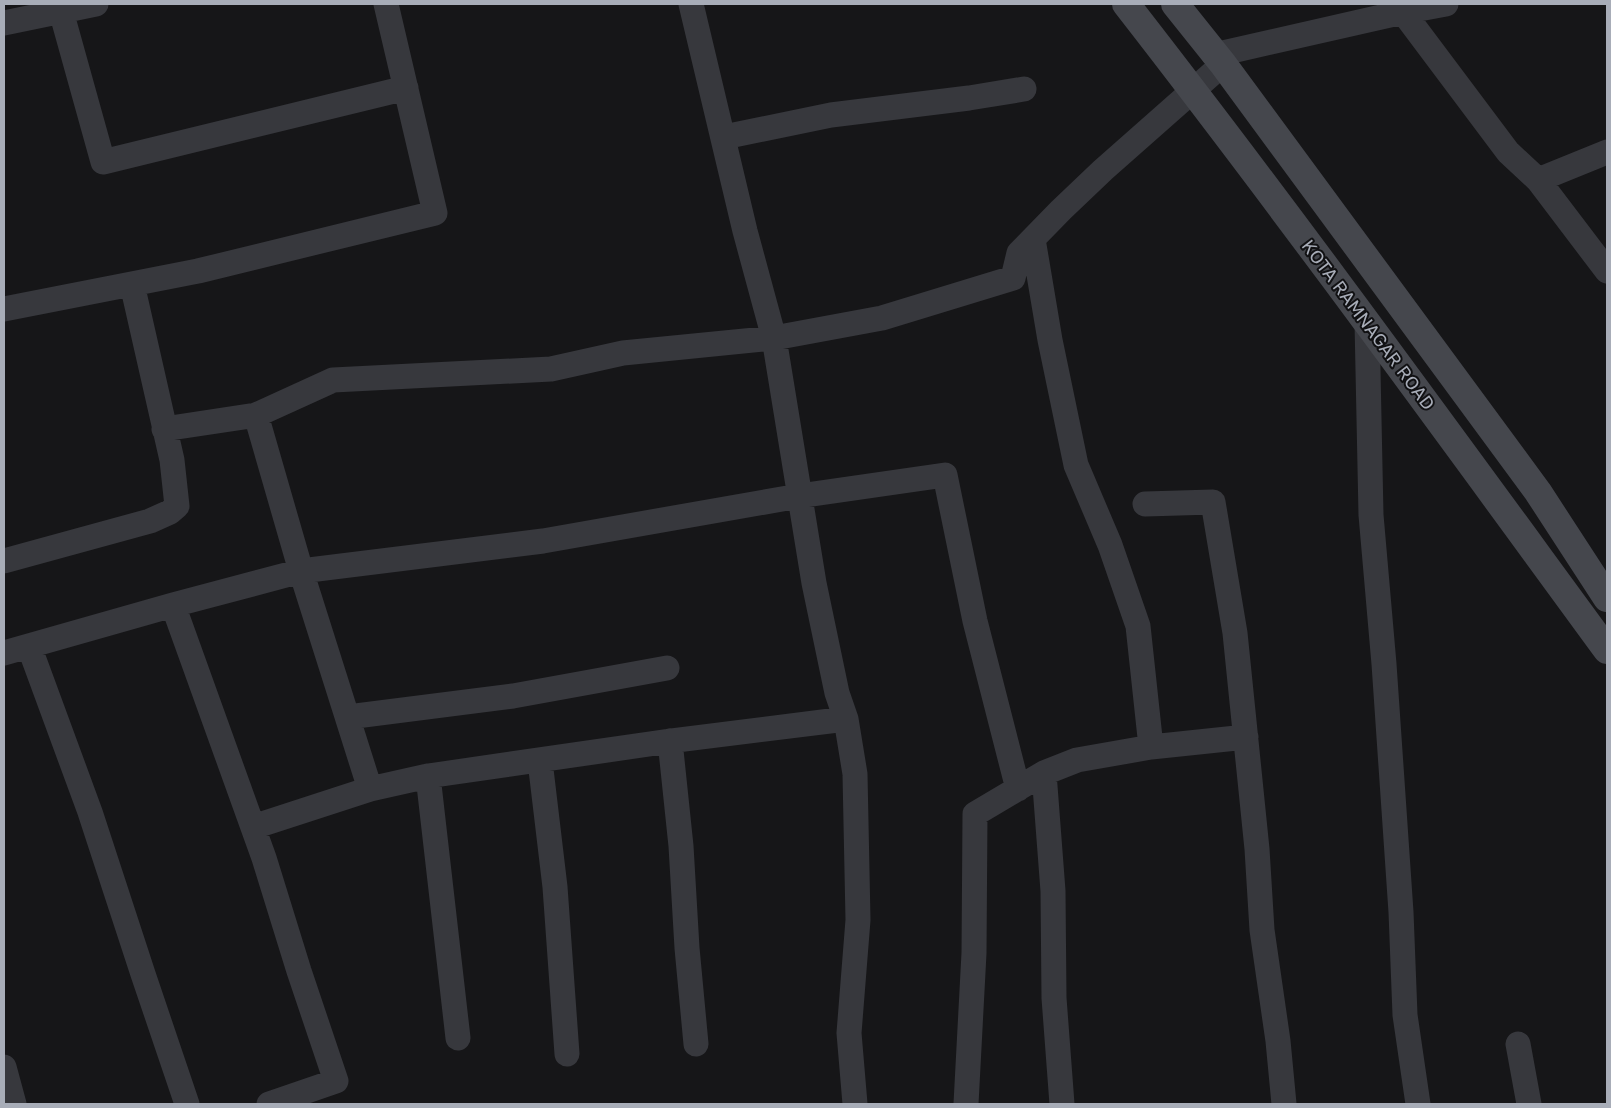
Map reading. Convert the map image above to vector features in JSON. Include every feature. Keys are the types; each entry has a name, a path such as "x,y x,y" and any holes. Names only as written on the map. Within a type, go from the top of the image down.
{"street":[{"path":"4,22 96,4"},
{"path":"4,309 198,271 435,213 386,4"},
{"path":"691,4 745,231 774,338 814,583 837,694 846,719 855,774 858,920 849,1033 856,1104"},
{"name":"KOTA RAMNAGAR ROAD","path":"1126,4 1367,322 1607,650"},
{"path":"1175,4 1219,59 1538,492 1607,598"},
{"path":"164,429 256,415 333,380 551,369 623,353 774,338 882,318 1013,278 1019,253 1103,170 1193,91 1219,59 1403,12 1446,4"},
{"path":"61,11 103,162 406,88"},
{"path":"1403,12 1508,152 1538,180 1607,271"},
{"path":"724,137 831,115 969,98 1024,89"},
{"path":"1538,180 1607,152"},
{"path":"1033,239 1050,340 1076,465 1110,545 1138,626 1151,747"},
{"path":"4,561 150,521 170,512 177,506 172,460 132,284"},
{"path":"1367,322 1371,516 1384,664 1401,912 1405,1015 1418,1104"},
{"path":"256,415 301,571 370,788"},
{"path":"4,653 173,604 301,571 542,541 799,496 945,475 975,621 1018,789"},
{"path":"1145,504 1213,502 1235,633 1257,849 1262,930 1278,1041 1284,1104"},
{"path":"173,604 253,827 336,1081 269,1104"},
{"path":"29,646 90,812 187,1104"},
{"path":"348,717 513,696 667,668"},
{"path":"253,827 370,788 428,776 670,741 846,719"},
{"path":"966,1104 974,953 975,814 1044,773 1077,760 1151,747 1246,737"},
{"path":"670,741 681,846 687,948 696,1044"},
{"path":"540,761 555,887 567,1054"},
{"path":"1044,773 1053,891 1054,998 1062,1104"},
{"path":"428,776 458,1038"},
{"path":"1518,1044 1529,1104"},
{"path":"4,1067 14,1104"}]}
